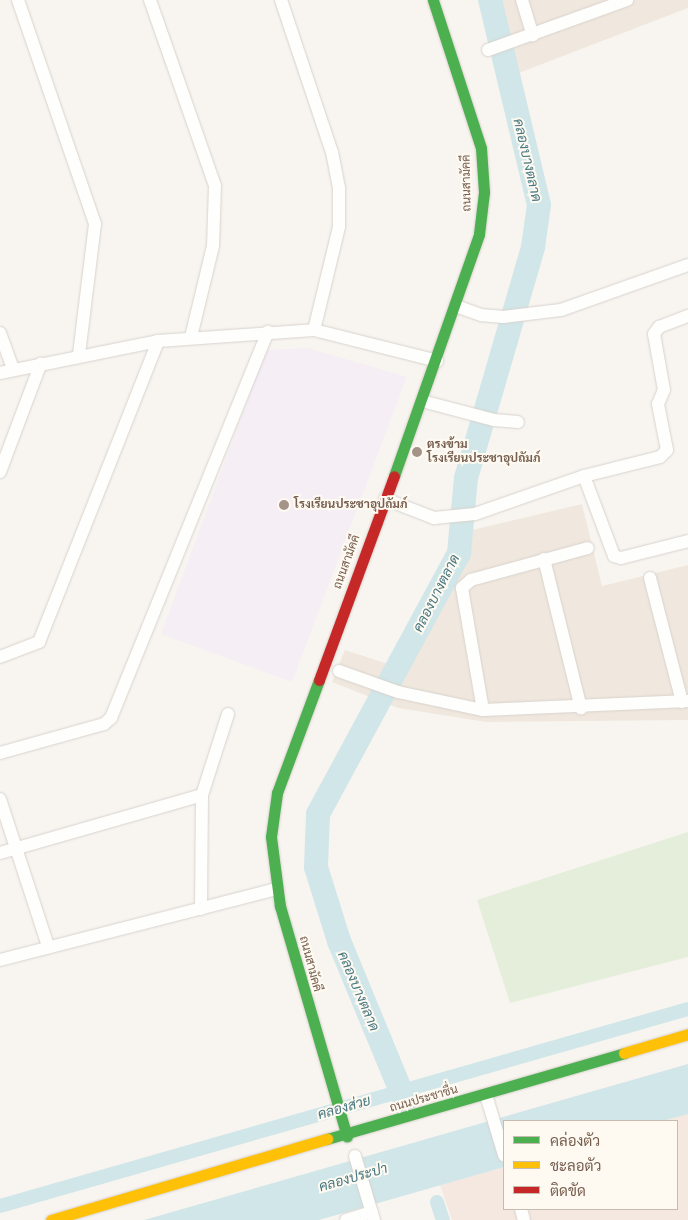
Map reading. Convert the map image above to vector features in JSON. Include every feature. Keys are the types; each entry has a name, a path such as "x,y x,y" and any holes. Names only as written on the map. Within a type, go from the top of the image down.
{"main road":[{"name":"ถนนสามัคคี","path":"347,1136 340,1121 331,1090 277,889 271,837 277,793 437,361 479,234 483,166 471,110 433,0"},
{"name":"ถนนประชาชื่น","path":"51,1220 347,1136 688,1034"}],"street":[{"path":"18,0 95,224 79,355"},
{"path":"150,0 215,186 214,246 191,337"},
{"path":"281,0 332,152 338,188 339,227 314,330"},
{"path":"522,0 533,34"},
{"path":"488,50 624,0"},
{"path":"456,306 481,316 526,316 561,310 688,265"},
{"path":"385,500 434,518 475,514 584,476 665,453 658,404 664,390 654,334 659,326 688,316"},
{"path":"0,373 79,355 158,341 191,337 314,330 437,361"},
{"path":"0,332 13,370"},
{"path":"0,753 104,724 110,718 268,332"},
{"path":"0,657 39,642 158,341"},
{"path":"0,472 41,363"},
{"path":"422,401 494,420 518,422"},
{"path":"584,476 614,556 688,541"},
{"path":"483,710 462,588 471,580 588,548"},
{"path":"544,559 581,709"},
{"path":"339,672 398,692 483,710 581,709 685,702 650,578"},
{"path":"201,909 202,796 228,714"},
{"path":"0,853 202,796"},
{"path":"0,798 48,946"},
{"path":"0,960 48,946 277,889"},
{"path":"486,1095 503,1151"},
{"path":"346,1220 372,1213 355,1156"}],"shaded area":[{"path":"490,0 688,0 688,8 511,76"},
{"name":"โรงเรียนประชาอุปถัมภ์","path":"308,348 407,377 292,682 161,634 266,350"},
{"path":"582,504 602,586 688,565 688,720 486,722 398,708 332,682 345,650 407,670 469,553 468,531"},
{"path":"688,1114 688,1220 452,1220 440,1185 503,1167 503,1210 678,1210 678,1120 667,1120"}],"green space":[{"path":"688,832 688,957 510,1003 477,900"}],"water":[{"name":"คลองประปา","path":"688,1064 688,1114 667,1120 503,1120 503,1167 319,1220 144,1220"}],"waterway":[{"name":"คลองบางตลาด","path":"405,1101 339,941 316,867 318,814 459,553 466,478 533,247 539,205 490,0"},
{"name":"คลองส่วย","path":"0,1206 688,1009"},
{"name":"คลองบางตลาด","path":"437,1202 443,1220"}],"traffic: fast":[{"path":"394,476 479,234 484,192 481,148 433,0"},
{"path":"319,680 277,793 271,837 280,906 347,1136"},
{"path":"327,1139 624,1053"}],"traffic: slow":[{"path":"624,1053 688,1034"},
{"path":"51,1220 327,1139"}],"traffic: jam":[{"path":"319,680 394,476"}],"place":[{"name":"ตรงข้าม โรงเรียนประชาอุปถัมภ์","path":"417,452"},
{"name":"โรงเรียนประชาอุปถัมภ์","path":"284,505"}]}
